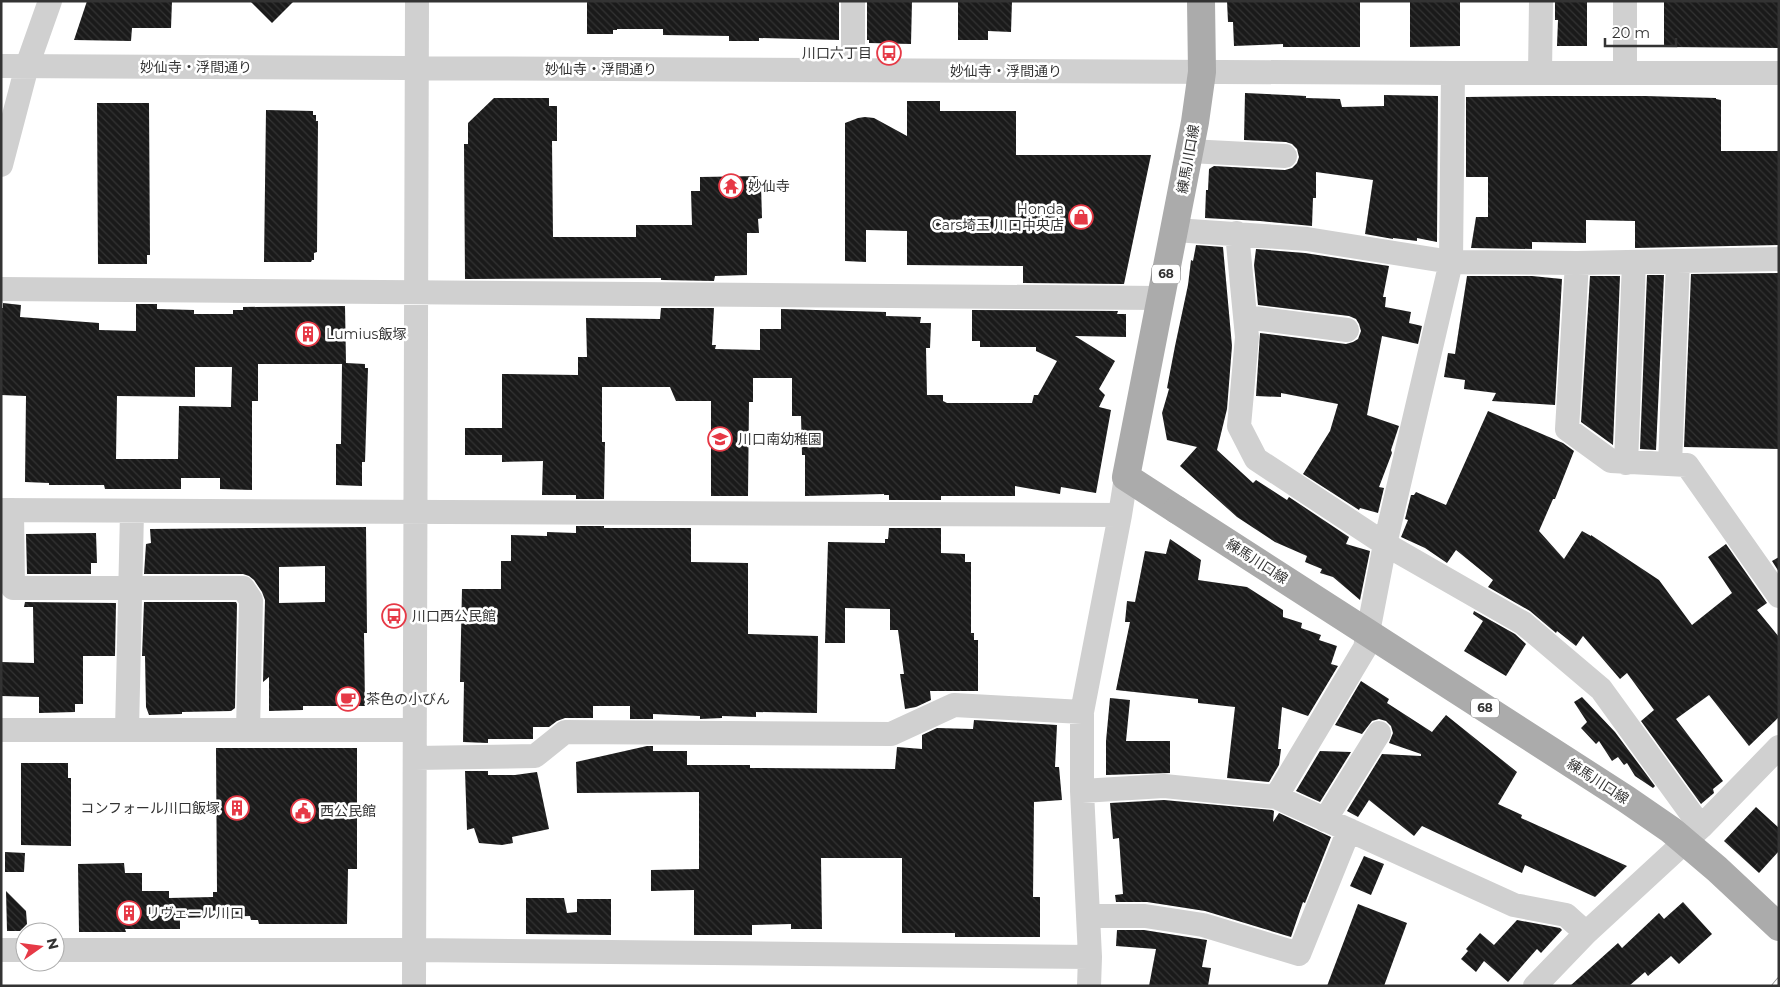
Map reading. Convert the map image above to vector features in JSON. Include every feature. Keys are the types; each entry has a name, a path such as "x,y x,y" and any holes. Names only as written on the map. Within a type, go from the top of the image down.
{"main road":[{"name":"練馬川口線","path":"1201,1 1202,72 1174,230 1126,477 1671,830 1717,869 1779,927"}],"street":[{"path":"1,165 27,66 50,1"},
{"path":"414,986 417,1"},
{"path":"853,70 854,1"},
{"path":"1540,73 1541,1"},
{"path":"1625,1 1626,73"},
{"name":"妙仙寺・浮間通り","path":"1,66 1453,74 1779,73"},
{"path":"1276,797 1365,648 1385,544 1451,262 1453,74"},
{"path":"1189,150 1285,156"},
{"path":"1174,230 1307,239 1451,262 1577,263 1779,259"},
{"path":"1237,234 1247,337 1239,426 1256,459 1385,544 1523,623 1601,689 1701,827"},
{"path":"1670,464 1678,261"},
{"path":"1626,463 1634,262"},
{"path":"1577,263 1567,429 1611,461 1687,465 1779,596"},
{"path":"1,289 1161,298"},
{"path":"1246,317 1346,330"},
{"path":"1089,986 1090,957 1082,791 1082,712 1126,477"},
{"path":"248,730 251,600 243,588 12,588 7,510 1120,515"},
{"path":"128,730 132,512"},
{"path":"415,758 535,756 565,732 891,734 954,705 1082,712"},
{"path":"1,730 414,730"},
{"path":"1325,820 1379,733"},
{"path":"1535,986 1586,932 1701,827 1779,747"},
{"path":"1082,791 1164,786 1276,797 1514,905 1566,915 1586,932"},
{"path":"1088,916 1145,916 1203,925 1299,954 1349,830"},
{"path":"1,950 15,950"},
{"path":"65,950 414,950 1090,957"}],"building":[{"path":"87,1 172,1 171,28 132,28 131,41 74,40"},
{"path":"250,1 294,1 272,23"},
{"path":"587,1 839,1 839,40 759,38 759,41 729,41 729,36 663,35 663,29 617,29 613,30 613,34 587,34"},
{"path":"867,1 912,1 911,44 869,43 869,40 867,40"},
{"path":"958,1 1012,1 1011,32 988,31 988,40 958,40"},
{"path":"1227,1 1360,1 1360,47 1283,47 1283,44 1234,46 1233,22 1228,22"},
{"path":"1410,1 1460,1 1460,46 1410,47"},
{"path":"1555,1 1587,1 1587,46 1557,46 1558,20 1555,20"},
{"path":"1664,1 1779,1 1779,48 1664,47"},
{"path":"1245,93 1340,99 1342,107 1384,106 1384,95 1438,96 1437,242 1417,238 1417,241 1393,239 1365,234 1373,180 1316,172 1316,198 1313,198 1312,226 1205,218 1209,169 1214,166 1285,170 1292,168 1297,163 1299,157 1297,149 1292,144 1286,142 1244,140"},
{"path":"1645,96 1716,98 1721,100 1721,151 1779,151 1779,245 1635,248 1635,221 1586,220 1586,243 1532,242 1532,249 1471,248 1476,217 1488,217 1488,177 1466,177 1466,97"},
{"path":"494,98 549,98 549,106 557,106 557,141 552,141 553,237 636,237 636,225 692,225 691,191 700,191 700,177 758,176 759,185 761,185 762,218 758,219 759,233 747,233 747,275 715,276 714,281 661,280 661,278 465,279 464,144 468,144 468,123"},
{"path":"907,101 940,101 940,111 1016,111 1016,155 1151,155 1124,284 1023,283 1023,266 907,265 907,231 866,230 866,262 845,261 845,123 858,118 874,118 907,136"},
{"path":"97,103 149,103 150,255 147,255 147,264 98,264"},
{"path":"266,110 313,111 313,115 316,115 316,121 318,121 317,252 314,253 314,260 311,262 264,262"},
{"path":"1196,245 1223,247 1232,346 1227,409 1217,450 1253,483 1256,480 1287,500 1289,497 1349,537 1346,544 1370,551 1360,600 1333,577 1320,573 1322,569 1305,562 1307,556 1275,542 1237,517 1180,466 1197,447 1167,440 1162,413 1169,389 1167,388 1188,285 1191,260 1193,261"},
{"path":"1256,249 1305,253 1389,266 1383,297 1386,297 1385,307 1411,312 1409,323 1422,326 1418,344 1382,336 1367,415 1399,426 1391,450 1392,453 1379,487 1384,488 1378,513 1360,508 1359,510 1303,474 1330,431 1338,404 1281,393 1281,397 1256,396 1260,333 1346,344 1358,339 1361,331 1359,324 1356,319 1349,316 1258,305 1254,265"},
{"path":"1779,273 1779,449 1684,447 1691,274"},
{"path":"1647,275 1664,275 1656,450 1640,449"},
{"path":"1467,276 1532,276 1562,279 1555,405 1492,401 1496,393 1464,389 1465,380 1444,377 1448,353 1455,354"},
{"path":"1590,276 1620,276 1613,445 1581,422"},
{"path":"3,303 21,305 20,317 99,323 99,330 136,331 136,304 157,304 157,309 194,310 194,314 233,314 233,310 243,310 243,307 345,306 346,363 365,364 365,368 368,368 365,462 362,462 362,486 336,485 336,444 341,444 342,364 258,364 258,401 252,401 252,490 220,489 220,478 181,478 181,489 105,489 104,485 49,485 49,483 25,482 26,396 1,395 1,308 3,308","holes":["195,367 232,367 231,407 179,406 178,459 116,459 117,396 195,397"]},
{"path":"661,308 714,308 712,345 716,345 715,349 760,350 760,329 781,329 781,309 886,312 886,316 921,317 920,323 931,323 930,348 926,348 927,395 943,395 943,401 947,403 1032,403 1034,395 1038,395 1057,361 1036,351 1036,347 980,347 980,341 972,341 972,310 1118,311 1117,314 1126,314 1126,337 1075,336 1115,361 1099,389 1105,395 1099,407 1111,410 1096,493 1061,487 1060,494 1015,486 1015,496 941,496 941,500 889,500 889,495 884,494 805,496 805,455 802,455 801,416 792,416 792,378 753,378 753,402 749,402 748,496 711,496 711,401 676,401 670,387 602,387 602,442 605,442 604,499 576,499 576,495 542,495 543,461 502,462 502,455 465,455 465,428 502,428 502,374 578,375 578,357 587,357 586,318 660,319"},
{"path":"1488,411 1563,443 1574,451 1555,499 1553,499 1539,531 1564,559 1582,531 1591,535 1659,580 1692,625 1732,593 1708,557 1726,544 1767,603 1757,610 1779,637 1779,717 1749,746 1709,695 1676,719 1723,781 1713,789 1714,793 1701,804 1641,721 1654,710 1627,673 1620,679 1583,636 1576,646 1557,631 1556,633 1530,611 1488,587 1493,580 1456,550 1447,563 1425,548 1401,537 1408,520 1405,519 1411,495 1414,495 1416,492 1446,505"},
{"path":"576,526 604,526 604,528 691,528 691,562 748,563 748,634 818,636 817,713 756,712 756,717 722,716 722,718 700,719 700,716 653,714 653,719 630,719 630,706 593,706 593,718 565,718 549,727 533,727 533,739 488,739 488,743 463,742 464,682 460,682 462,589 501,589 501,561 511,561 511,535 547,536 547,532 576,533"},
{"path":"366,527 367,633 364,633 365,706 303,706 303,710 269,711 269,677 263,682 265,600 262,592 254,580 243,574 144,574 146,544 151,543 150,529","holes":["325,566 325,602 279,603 279,567"]},
{"path":"889,528 941,528 941,553 965,554 965,562 971,562 971,633 974,633 974,640 978,640 978,691 930,691 931,700 916,707 905,709 900,674 904,674 898,630 890,630 890,609 845,608 845,643 825,643 828,542 885,543 885,539 888,539"},
{"path":"96,533 97,563 91,563 91,574 27,574 26,534"},
{"path":"1170,539 1201,560 1198,580 1247,587 1283,610 1283,617 1302,623 1301,628 1321,635 1319,640 1337,646 1331,664 1338,666 1308,716 1282,707 1278,749 1281,749 1279,765 1269,782 1227,778 1235,707 1198,703 1198,699 1116,690 1130,622 1125,622 1127,601 1135,602 1145,551 1166,554"},
{"path":"1779,557 1779,572 1772,561"},
{"path":"25,602 116,603 115,656 83,656 83,704 75,704 75,712 39,713 39,697 1,696 1,662 34,663 33,607 24,607"},
{"path":"144,602 236,602 235,708 231,711 149,715 146,707 145,656 142,656"},
{"path":"1474,611 1515,634 1526,644 1506,676 1464,651 1483,621 1473,614"},
{"path":"1361,681 1389,699 1387,703 1432,732 1446,715 1517,772 1498,804 1522,815 1521,818 1627,866 1595,897 1525,865 1522,873 1422,826 1414,836 1369,800 1358,817 1347,811 1382,754 1421,756 1421,754 1389,743 1393,733 1391,726 1386,721 1379,719 1372,721 1362,734 1335,725"},
{"path":"1582,697 1615,732 1655,786 1653,788 1635,776 1627,763 1624,765 1618,757 1612,761 1599,741 1596,744 1581,728 1587,722 1574,702"},
{"path":"1110,698 1130,700 1126,741 1170,741 1170,773 1106,775 1106,741"},
{"path":"974,720 1057,725 1055,767 1059,767 1062,800 1034,802 1033,897 1040,897 1040,937 955,937 955,933 902,933 902,858 821,858 822,929 791,929 791,924 752,925 752,935 694,935 694,890 651,891 651,870 699,869 699,792 577,793 576,762 647,746 653,746 653,751 687,751 687,765 750,765 750,768 895,769 897,747 922,749 922,735 937,728 973,729"},
{"path":"216,748 357,748 357,869 348,869 347,924 259,924 258,920 251,920 250,916 180,918 180,929 125,929 126,932 79,932 78,864 124,863 125,873 142,873 142,891 169,891 169,898 213,897 213,892 217,892"},
{"path":"1320,751 1351,752 1320,802 1296,791"},
{"path":"21,763 68,763 68,778 71,778 71,846 21,845"},
{"path":"465,771 488,771 488,775 515,775 537,772 549,829 512,837 513,843 502,845 479,843 474,828 467,830"},
{"path":"1164,800 1272,810 1274,811 1273,822 1279,813 1331,837 1305,903 1303,902 1291,937 1205,911 1147,902 1116,902 1115,895 1123,894 1119,838 1113,839 1110,803"},
{"path":"1756,807 1779,828 1779,851 1759,873 1724,841"},
{"path":"5,852 25,853 24,872 5,872"},
{"path":"1364,856 1384,864 1371,895 1350,886"},
{"path":"6,891 26,911 27,922 15,922 15,931 7,931"},
{"path":"526,898 564,898 567,913 577,912 577,899 611,899 611,935 526,934"},
{"path":"1683,902 1712,934 1679,964 1671,956 1648,976 1645,972 1629,986 1570,986 1618,943 1622,948 1659,913 1664,919"},
{"path":"1358,904 1407,923 1384,986 1327,986"},
{"path":"1517,920 1560,928 1562,930 1541,953 1537,949 1508,982 1484,961 1476,972 1461,959 1468,951 1466,949 1480,933 1494,945"},
{"path":"1117,930 1144,930 1207,940 1202,967 1211,968 1208,986 1149,986 1156,949 1116,946"}],"railway":[{"path":"1774,986 1779,980"}],"place":[{"name":"川口六丁目","path":"889,53"},
{"name":"妙仙寺","path":"731,186"},
{"name":"Honda Cars埼玉 川口中央店","path":"1081,217"},
{"name":"Lumius飯塚","path":"308,334"},
{"name":"川口南幼稚園","path":"720,439"},
{"name":"川口西公民館","path":"394,616"},
{"name":"茶色の小びん","path":"348,699"},
{"name":"コンフォール川口飯塚","path":"237,808"},
{"name":"西公民館","path":"303,811"},
{"name":"リヴェール川口","path":"129,913"}]}
